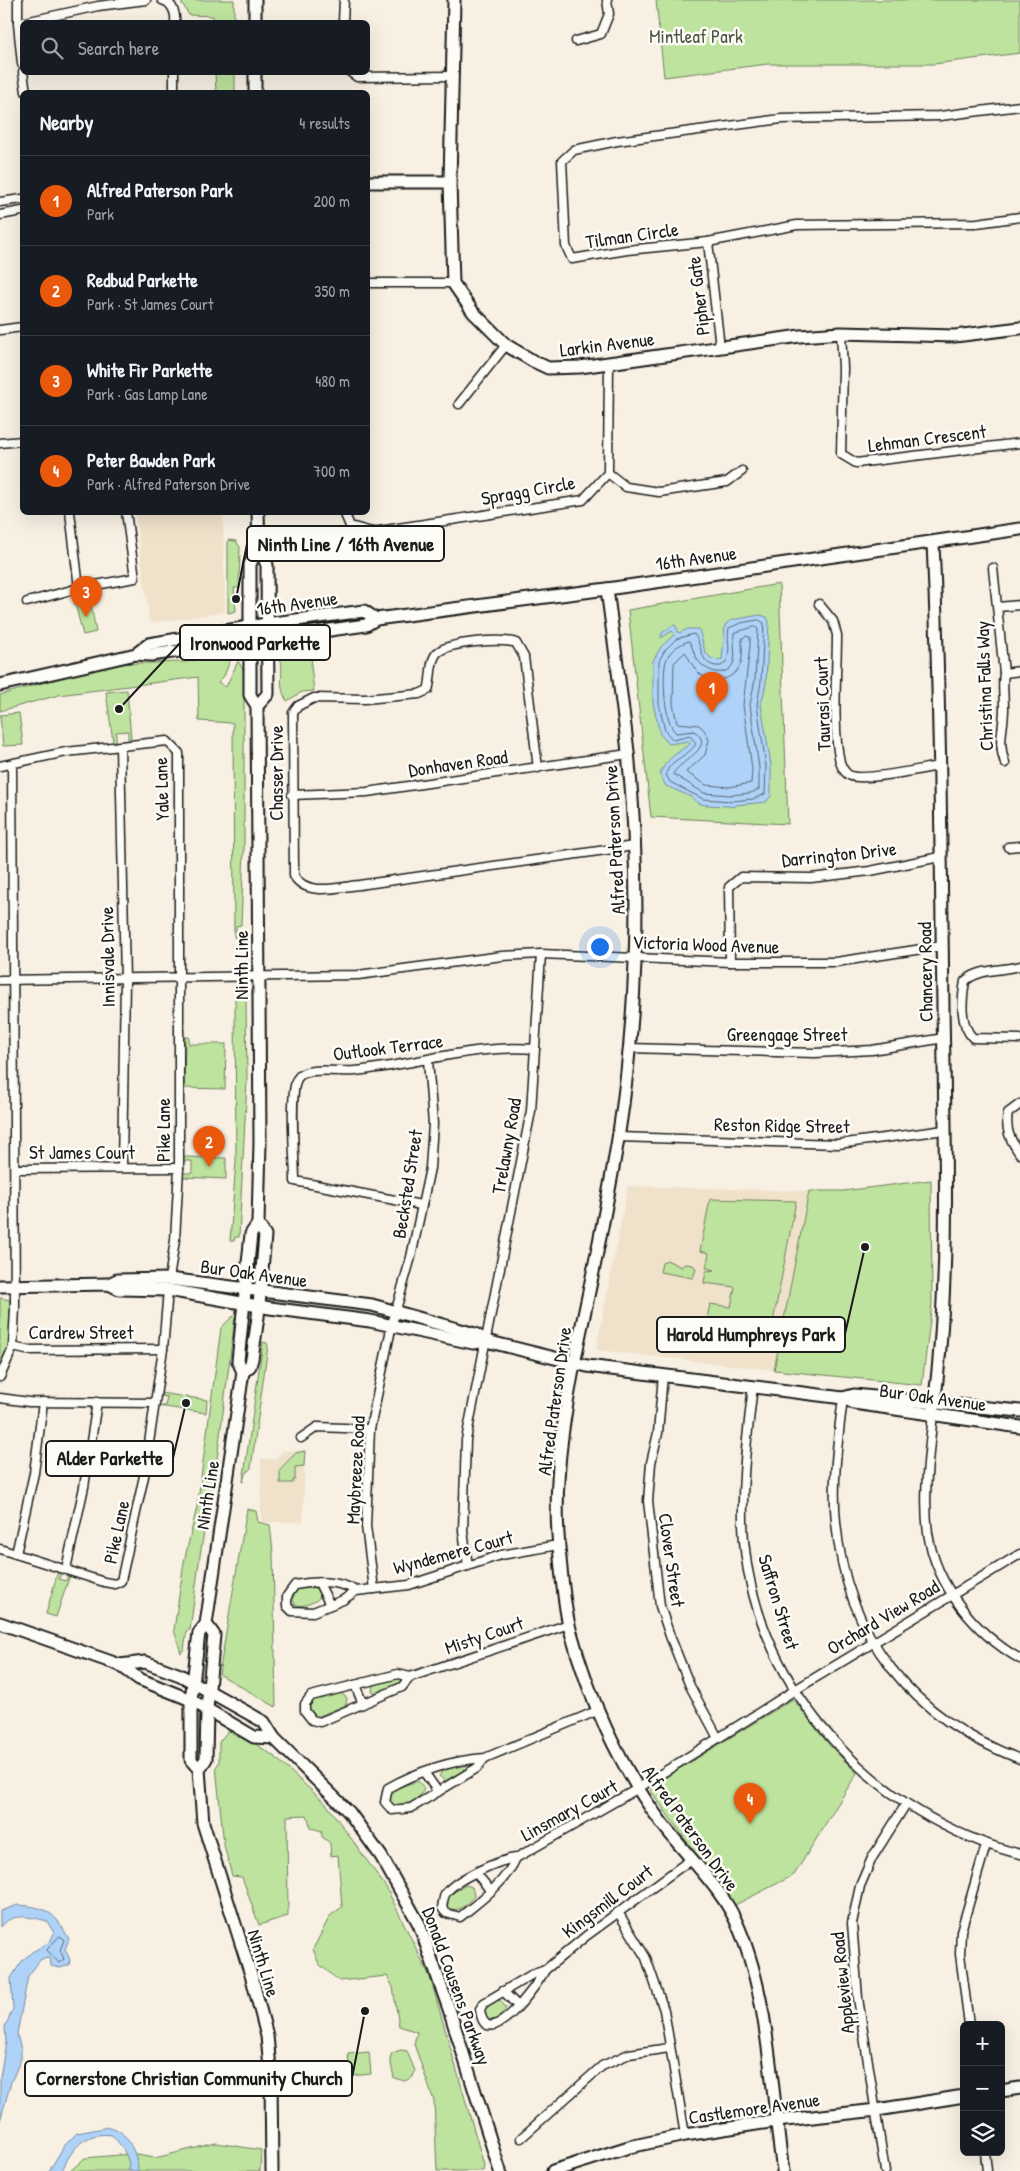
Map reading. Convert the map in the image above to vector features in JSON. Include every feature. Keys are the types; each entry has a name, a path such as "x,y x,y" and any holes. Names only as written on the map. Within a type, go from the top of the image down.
{"street":[{"path":"18,0 21,20"},
{"path":"35,20 98,6 146,0"},
{"path":"162,0 167,1 172,7 175,20"},
{"path":"255,0 255,20"},
{"path":"343,20 344,0"},
{"path":"370,283 454,283 450,182 454,0"},
{"path":"576,41 601,34 609,14 607,0"},
{"path":"24,75 26,90"},
{"path":"174,75 174,90"},
{"path":"255,75 255,90"},
{"path":"354,75 357,77 453,76"},
{"name":"Tilman Circle","path":"1020,106 932,117 781,119 617,141 574,150 562,161 566,246 572,259 627,250 708,242 797,225 977,223 1020,218"},
{"path":"370,182 450,182"},
{"path":"0,202 20,199"},
{"path":"0,215 20,211"},
{"name":"Pipher Gate","path":"708,242 720,347"},
{"name":"Larkin Avenue","path":"454,283 473,312 506,345 533,362 548,368 580,367 771,339 842,333 955,336 1020,328"},
{"path":"0,330 20,327"},
{"name":"Lehman Crescent","path":"842,333 841,454 856,463 1020,443"},
{"path":"459,404 506,345"},
{"path":"608,362 608,473 626,487 658,492 727,482 742,471"},
{"path":"0,444 20,441"},
{"name":"Spragg Circle","path":"345,515 350,526 372,532 583,500 608,473"},
{"path":"70,515 79,588"},
{"path":"27,602 79,588 136,578 126,515"},
{"name":"Ninth Line","path":"257,706 268,694 267,565 259,547 258,515"},
{"name":"16th Avenue","path":"0,685 136,654 151,655 366,625 376,619 607,589 1020,529"},
{"name":"Chancery Road","path":"933,543 945,1130 944,1309 933,1414"},
{"name":"Ninth Line","path":"244,1372 238,1361 251,1234 258,1224 260,1142 257,706 250,694 250,564 259,547"},
{"name":"Christina Falls Way","path":"994,568 998,607 997,622 1004,673 1004,707 999,741 1004,763"},
{"name":"Alfred Paterson Drive","path":"607,589 628,754 634,846 635,958 628,1048 618,1137 574,1363 560,1453 558,1545 569,1624 599,1710 638,1789 690,1860 711,1884 738,1926 754,1976 783,2171"},
{"name":"Taurasi Court","path":"819,604 833,621 837,635 838,731 840,763 845,772 850,776 870,776 939,766"},
{"name":"Christina Falls Way","path":"998,607 1020,605"},
{"name":"16th Avenue","path":"136,654 149,644 266,624 364,611 376,619"},
{"name":"Chasser Drive","path":"538,768 524,657 516,642 506,639 448,646 437,653 432,661 428,690 419,694 366,699 314,698 298,706 293,713 292,795 294,876 304,887 316,889 360,885 634,846"},
{"path":"1004,673 1020,671"},
{"name":"Yale Lane","path":"0,766 66,752 167,740 179,753 180,979"},
{"name":"Innisvale Drive","path":"120,746 125,980 122,1168"},
{"name":"Donhaven Road","path":"292,795 367,792 628,754"},
{"name":"Cardrew Street","path":"12,764 15,1169 13,1347 26,1350 162,1349"},
{"path":"1008,847 1020,846"},
{"name":"Darrington Drive","path":"730,962 729,888 742,877 811,878 870,871 940,858"},
{"name":"Victoria Wood Avenue","path":"0,980 125,980 358,975 502,956 541,954 730,962 836,962 942,946"},
{"name":"Trelawny Road","path":"468,1566 463,1531 464,1463 472,1406 529,1120 541,954"},
{"path":"1020,966 980,972 971,976 965,980 963,1003 964,1025 973,1038 1020,1040"},
{"name":"Pike Lane","path":"0,1549 112,1584 118,1584 121,1581 141,1493 162,1349 175,1240 179,1168 180,979"},
{"name":"Greengage Street","path":"628,1048 815,1053 872,1050 944,1038"},
{"name":"Outlook Terrace","path":"421,1205 295,1181 294,1095 296,1080 300,1075 310,1071 354,1072 495,1048 535,1049"},
{"name":"Becksted Street","path":"395,1310 411,1258 430,1168 433,1133 428,1060"},
{"path":"1020,1104 1008,1112 1006,1122 1008,1135 1020,1154"},
{"name":"Reston Ridge Street","path":"618,1137 838,1144 945,1130"},
{"name":"St James Court","path":"15,1169 179,1168"},
{"name":"Ninth Line","path":"258,1224 265,1235 260,1305 252,1360 250,1366 244,1372 206,1624 199,1633 191,1700 191,1760 199,1769 203,1823 252,1978 266,2036 271,2079 272,2171"},
{"name":"Bur Oak Avenue","path":"0,1286 109,1284 119,1289 169,1285 261,1291 395,1310 475,1334 486,1341 574,1363 843,1398 854,1403 1020,1427"},
{"name":"Bur Oak Avenue","path":"169,1285 245,1303 392,1324 473,1342 486,1341"},
{"path":"392,1324 395,1310"},
{"name":"Maybreeze Road","path":"374,1588 366,1526 370,1429 392,1324"},
{"path":"0,1376 13,1347"},
{"name":"Clover Street","path":"663,1376 658,1433 651,1463 648,1501 660,1606 690,1686 718,1738"},
{"name":"Saffron Street","path":"753,1386 743,1466 744,1542 750,1576 766,1632 795,1690 831,1739 879,1785 906,1804 986,1845 1020,1854"},
{"name":"Bur Oak Avenue","path":"843,1398 854,1395 935,1401 1020,1411"},
{"path":"0,1398 43,1402 154,1403"},
{"path":"843,1398 835,1485 837,1529 846,1584 858,1615 873,1642 906,1687 925,1706 953,1726 1002,1752 1020,1759"},
{"path":"16,1554 35,1464 43,1402"},
{"path":"66,1569 84,1487 98,1402"},
{"path":"933,1414 927,1472 928,1535 940,1571 952,1595 981,1631 1020,1659"},
{"path":"301,1438 317,1427 370,1429"},
{"name":"Wyndemere Court","path":"356,1591 348,1585 319,1583 295,1585 287,1596 287,1606 292,1611 302,1613 313,1612 343,1600 356,1591 409,1585 525,1549 558,1545"},
{"name":"Orchard View Road","path":"638,1789 873,1642 1020,1554"},
{"path":"319,1583 330,1605"},
{"name":"Donald Cousens Parkway","path":"0,1623 120,1665 138,1678 191,1700 254,1737 274,1738"},
{"name":"Ninth Line","path":"199,1769 206,1759 207,1709 214,1635 206,1624"},
{"name":"Misty Court","path":"410,1677 402,1687 320,1722 314,1721 306,1714 305,1704 311,1696 398,1674 410,1677 569,1624"},
{"name":"Donald Cousens Parkway","path":"120,1665 145,1662 180,1675 264,1722 274,1738 349,1812 402,1891 419,1924 500,2171"},
{"path":"355,1685 363,1704"},
{"path":"485,1758 477,1768 411,1808 402,1811 388,1808 385,1796 388,1788 424,1772 472,1759 485,1758 599,1710"},
{"path":"424,1772 438,1792"},
{"name":"Linsmary Court","path":"516,1858 507,1874 460,1917 446,1913 442,1908 447,1892 476,1873 506,1859 516,1858 638,1789"},
{"name":"Appleview Road","path":"885,2171 877,2110 858,1998 852,1923 860,1886 872,1858 906,1804"},
{"path":"968,2021 960,1954 961,1931 986,1845"},
{"name":"Kingsmill Court","path":"544,1970 537,1986 505,2020 497,2025 488,2025 484,2021 480,2009 484,2003 544,1970 618,1912 690,1860"},
{"path":"476,1873 490,1890"},
{"path":"618,1912 646,1958 664,2010 685,2135"},
{"path":"503,1991 518,2006"},
{"path":"521,2138 602,2066 629,2054 669,2048"},
{"path":"1005,2090 1020,2088"},
{"name":"Castlemore Avenue","path":"553,2171 629,2147 685,2135 776,2121 877,2110 960,2097"},
{"path":"985,2156 987,2171"}],"shaded area":[{"path":"135,515 223,515 225,612 150,623"},
{"path":"628,1186 809,1191 774,1370 596,1350"},
{"path":"305,1450 303,1522 261,1522 261,1459 275,1459 283,1451"}],"green space":[{"path":"180,0 234,0 234,20 214,20 213,16 189,15"},
{"name":"Mintleaf Park","path":"656,0 1020,0 1020,53 934,64 768,64 664,77"},
{"path":"215,75 235,75 235,90 216,90"},
{"path":"228,540 236,541 240,547 239,588 234,588 236,611 228,613"},
{"path":"779,584 788,824 651,817 628,610"},
{"path":"88,589 96,632 83,635 72,592 76,591 78,602 86,600 85,590"},
{"path":"305,646 313,650 311,666 314,691 302,692 287,701 282,689 282,667 279,655 282,650"},
{"path":"225,654 232,656 224,676 218,682 226,687 238,661 244,671 244,849 241,925 236,926 236,938 234,937 233,723 199,721 198,677 59,695 0,711 0,695 109,664 186,662"},
{"path":"127,690 131,739 128,739 128,731 116,732 116,741 113,741 106,692"},
{"path":"19,713 23,745 3,746 0,715"},
{"path":"239,988 246,998 247,1080 239,1237 235,1237 234,1241 230,1241 236,1161 235,998"},
{"path":"185,1037 189,1037 189,1044 226,1044 225,1089 184,1088"},
{"path":"184,1157 226,1158 226,1179 183,1177 183,1173 192,1173 192,1161 183,1161"},
{"path":"931,1180 932,1304 922,1385 774,1370 809,1191 843,1191"},
{"path":"710,1199 796,1201 768,1349 715,1338 713,1347 702,1344 710,1304 731,1307 735,1287 704,1283 706,1271 715,1270 706,1268 709,1253 700,1251"},
{"path":"667,1260 681,1267 685,1264 693,1265 696,1269 693,1278 660,1272 662,1263"},
{"path":"0,1298 10,1300 10,1340 0,1366"},
{"path":"233,1316 235,1318 217,1459 200,1555 190,1630 187,1630 184,1649 181,1653 174,1630 184,1562 197,1507 221,1328"},
{"path":"263,1342 267,1343 268,1346 251,1468 245,1474 243,1482"},
{"path":"160,1393 207,1400 206,1413 158,1406 165,1406 167,1397 160,1396"},
{"path":"305,1451 304,1466 295,1467 295,1480 293,1480 293,1483 280,1483 280,1469 296,1453"},
{"path":"247,1509 256,1511 258,1522 270,1525 273,1552 276,1707 219,1674"},
{"path":"58,1571 61,1572 59,1579 66,1581 68,1575 70,1575 56,1617 46,1614"},
{"path":"315,1588 320,1592 318,1599 305,1605 295,1605 291,1595 296,1589"},
{"path":"400,1677 402,1679 401,1682 376,1693 372,1691 373,1685"},
{"path":"340,1692 347,1698 346,1705 317,1717 308,1709 312,1699"},
{"path":"793,1699 830,1746 857,1773 794,1875 733,1906 650,1790 653,1785"},
{"path":"235,1730 275,1757 327,1805 386,1887 430,1977 484,2165 483,2171 437,2171 434,2101 414,2044 417,2032 399,2026 393,1987 387,1976 339,1981 319,1964 313,1949 330,1916 342,1907 338,1855 331,1856 330,1843 322,1837 322,1831 311,1828 307,1815 287,1816 288,1916 259,1925 242,1877 232,1876 224,1845 216,1767 219,1763 219,1742 228,1731"},
{"path":"470,1761 471,1766 445,1781 439,1776 442,1771"},
{"path":"418,1781 424,1788 419,1797 402,1806 392,1804 389,1799 393,1789"},
{"path":"466,1885 472,1887 474,1896 459,1909 448,1907 446,1903 449,1895"},
{"path":"500,2000 506,2008 503,2013 494,2020 488,2020 483,2008 494,2001"},
{"path":"401,2050 407,2051 415,2071 413,2077 405,2081 394,2078 390,2059 392,2053"},
{"path":"369,2052 371,2074 350,2076 348,2054"},
{"path":"216,2143 261,2150 260,2171 70,2171 85,2158 131,2154 155,2158"}],"water":[{"path":"760,615 767,617 769,622 766,683 761,705 771,765 771,796 766,802 736,805 734,807 701,804 691,797 666,786 660,775 668,761 691,743 689,741 669,744 660,734 653,703 653,661 661,647 675,634 672,631 661,638 662,633 673,625 676,626 679,633 688,629 699,629 705,652 712,659 722,660 725,625 731,620"},
{"path":"18,1905 44,1910 55,1917 69,1939 65,1949 70,1960 69,1965 60,1968 51,1966 50,1958 41,1959 28,1976 17,2034 21,2059 11,2082 0,2121 0,2078 6,2042 5,2027 13,2009 11,1978 22,1961 32,1952 50,1942 54,1933 47,1921 28,1917 10,1919 0,1927 0,1911"},
{"path":"109,2127 121,2133 130,2144 134,2151 138,2171 129,2171 127,2156 112,2135 102,2134 80,2143 62,2171 49,2171 64,2146 77,2133"}],"place":[{"name":"Ninth Line / 16th Avenue","path":"236,599"},
{"name":"White Fir Parkette","path":"86,617"},
{"name":"Ironwood Parkette","path":"119,709"},
{"name":"Alfred Paterson Park","path":"712,713"},
{"name":"Redbud Parkette","path":"209,1167"},
{"name":"Harold Humphreys Park","path":"865,1247"},
{"name":"Alder Parkette","path":"186,1403"},
{"name":"Peter Bawden Park","path":"750,1824"},
{"name":"Cornerstone Christian Community Church","path":"365,2011"}]}
